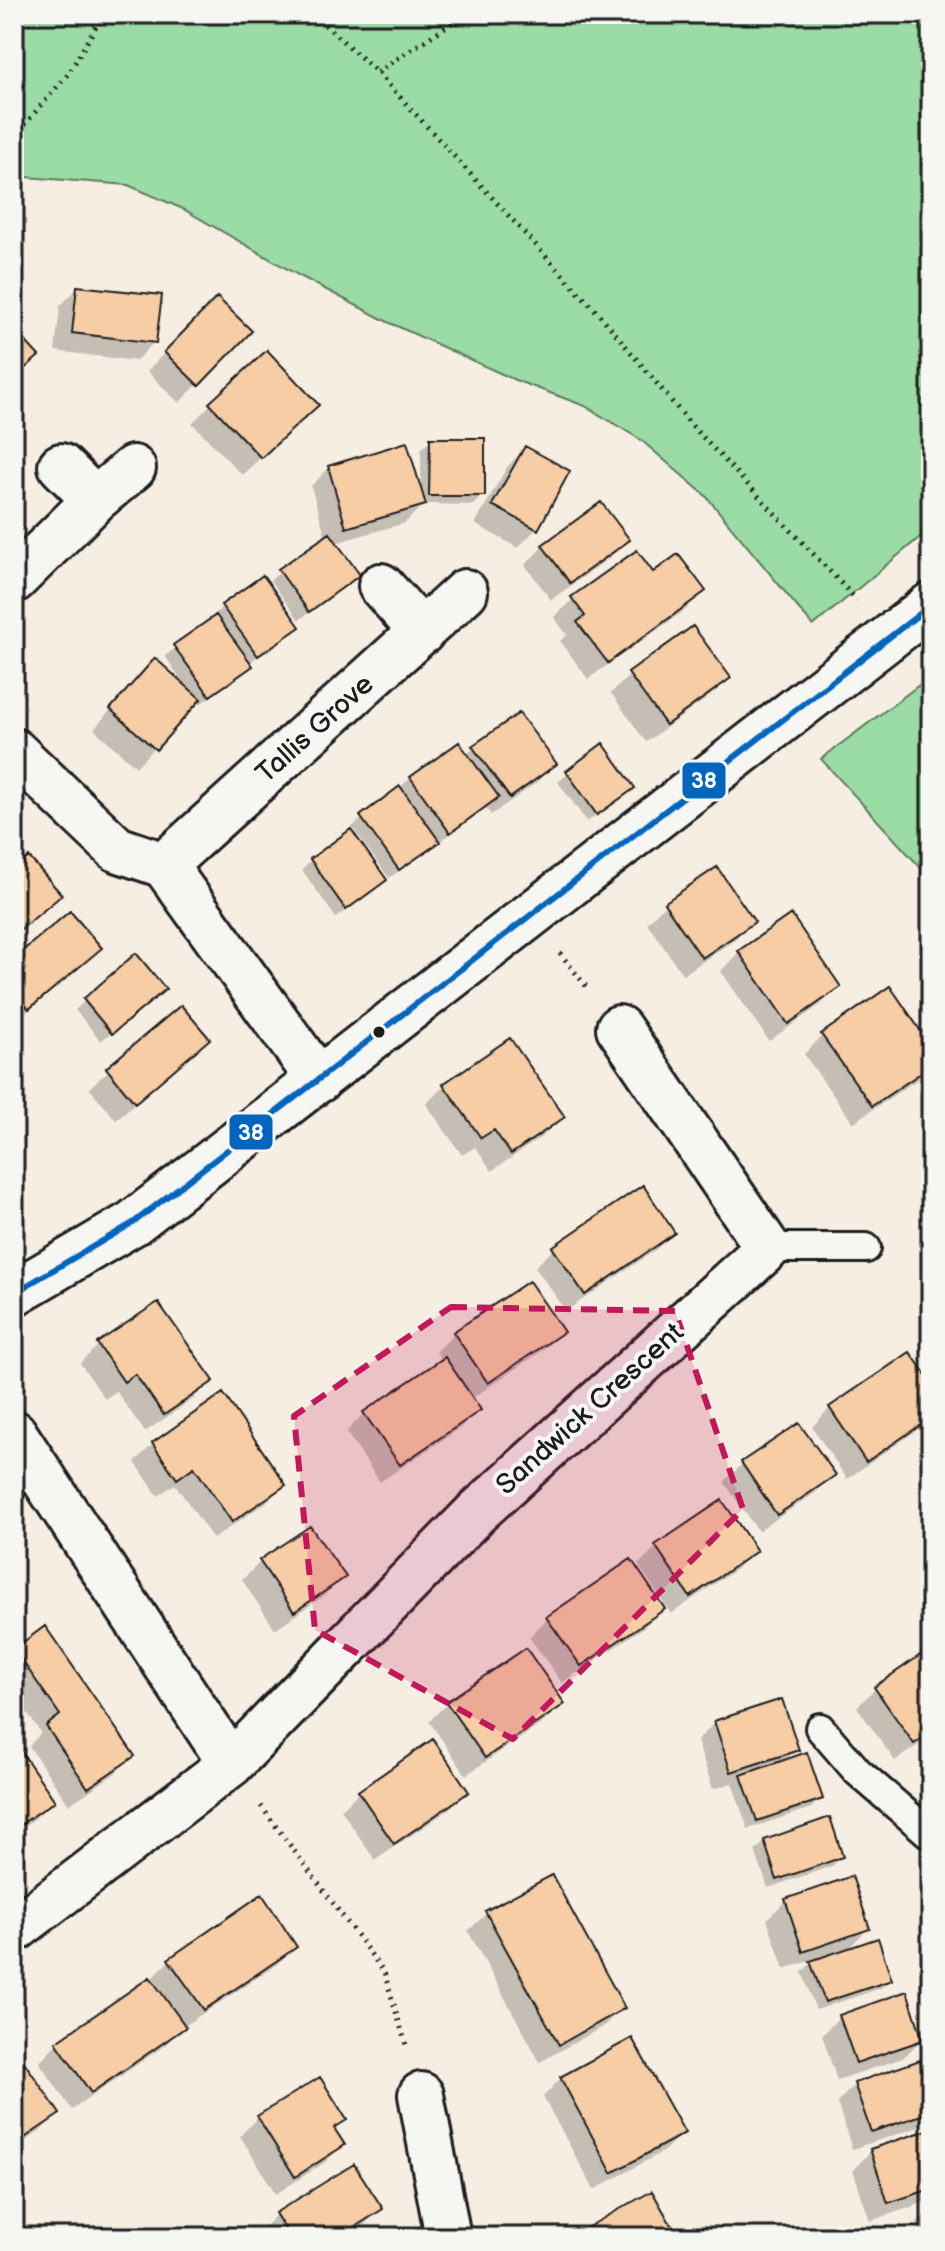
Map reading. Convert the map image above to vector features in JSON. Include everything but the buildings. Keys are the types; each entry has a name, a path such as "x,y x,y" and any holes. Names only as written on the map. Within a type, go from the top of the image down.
{"street":[{"path":"61,466 95,500"},
{"path":"14,580 95,500 133,468"},
{"path":"381,586 422,632"},
{"name":"Tallis Grove","path":"164,865 465,592"},
{"path":"14,1293 133,1223 931,605"},
{"path":"14,751 117,849 164,865 319,1080"},
{"path":"619,1028 768,1248"},
{"name":"Sandwick Crescent","path":"14,1930 231,1764 476,1513 768,1248"},
{"path":"14,1433 231,1764"},
{"path":"421,2095 448,2237"}],"lane":[{"path":"768,1248 866,1248"},
{"path":"820,1728 858,1772 931,1835"}],"path":[{"path":"14,137 69,73 103,14"},
{"path":"313,14 377,72 605,321 693,427 891,636"},
{"path":"377,72 465,14"},
{"path":"531,916 619,1028"},
{"path":"231,1764 384,1972 421,2095"}],"highlighted area":[{"path":"451,1307 675,1311 743,1509 513,1739 315,1630 294,1416"}],"green space":[{"path":"14,14 931,14 931,528 813,626 706,496 641,440 585,406 515,380 388,322 183,209 128,185 14,176"},
{"path":"931,676 931,879 821,759"}],"transit line":[{"name":"38","path":"14,1293 133,1223 931,605"}]}
